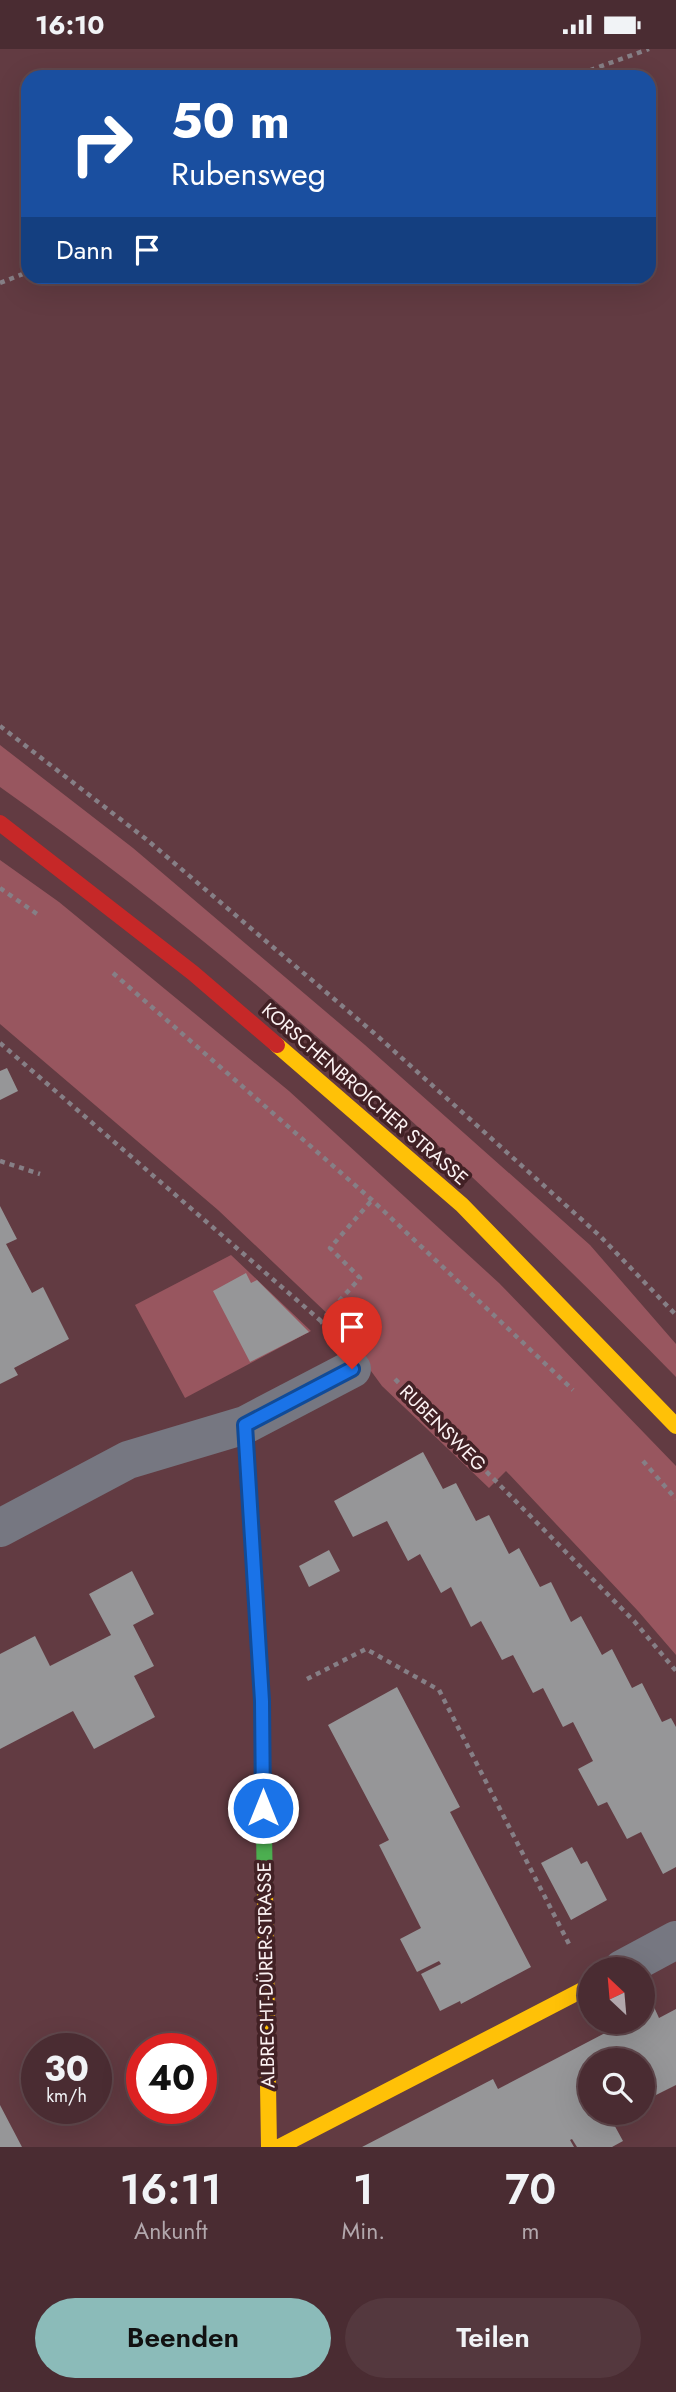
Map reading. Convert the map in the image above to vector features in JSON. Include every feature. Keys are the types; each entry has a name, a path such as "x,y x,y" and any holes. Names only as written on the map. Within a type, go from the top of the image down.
{"street":[{"name":"KORSCHENBROICHER STRASSE","path":"0,823 193,973 462,1205 676,1426"},
{"path":"0,1528 128,1460 245,1425 352,1369"},
{"name":"ALBRECHT-DÜRER-STRASSE","path":"245,1425 262,1701 264,1968 269,2147"},
{"path":"644,1957 676,1940"},
{"path":"279,2147 578,1992"}],"path":[{"path":"590,70 649,49"},
{"path":"0,283 21,275"},
{"path":"0,726 145,839 374,1033 600,1236 676,1315"},
{"path":"0,888 44,919"},
{"path":"109,969 372,1200 579,1395"},
{"path":"0,1043 321,1321 352,1369"},
{"path":"0,1161 40,1174"},
{"path":"321,1321 360,1278 330,1248 372,1200"},
{"name":"RUBENSWEG","path":"352,1369 382,1367 634,1621 676,1671"},
{"path":"635,1452 676,1499"},
{"path":"262,1701 366,1649 439,1690 571,1947"}],"shaded area":[{"path":"0,745 133,848 365,1045 590,1245 676,1344 676,1377 517,1219 351,1067 179,922 91,853 0,787"},
{"path":"0,860 59,902 289,1091 499,1283 676,1466 676,1655 506,1471 489,1488 382,1386 333,1319 218,1210 0,1024"},
{"path":"231,1255 311,1331 185,1398 135,1305"}],"building":[{"path":"7,1068 18,1091 0,1100 0,1071"},
{"path":"0,1206 17,1239 6,1244 32,1293 43,1287 69,1339 14,1368 18,1375 0,1384"},
{"path":"246,1273 251,1283 257,1280 309,1332 250,1362 213,1291"},
{"path":"423,1452 443,1489 456,1483 476,1521 489,1515 509,1554 519,1548 540,1587 551,1582 571,1622 581,1616 602,1655 612,1649 632,1688 642,1683 662,1722 671,1718 676,1727 676,1867 663,1874 641,1832 627,1839 607,1802 598,1806 578,1769 593,1761 573,1722 563,1727 543,1688 533,1693 513,1655 502,1660 481,1621 471,1627 451,1587 441,1593 420,1554 408,1561 387,1521 353,1537 334,1501"},
{"path":"329,1550 340,1571 309,1587 299,1566"},
{"path":"132,1571 154,1614 133,1625 154,1666 134,1676 155,1717 94,1749 73,1711 0,1749 0,1654 35,1636 50,1666 111,1635 89,1594"},
{"path":"397,1687 460,1807 450,1812 531,1967 461,2004 460,2001 440,2011 421,1974 441,1964 439,1961 417,1972 400,1939 421,1928 379,1845 389,1840 328,1725"},
{"path":"572,1847 581,1864 587,1861 607,1900 571,1920 541,1863"},
{"path":"655,2009 659,2018 676,2009 676,2085 655,2096 655,2048 578,2048 578,2125 614,2125 623,2141 612,2147 577,2147 572,2139 570,2140 574,2147 362,2147 493,2079 498,2089 603,2034 655,2034"},
{"path":"0,2105 22,2147 0,2147"}],"traffic: fast":[{"path":"245,1425 262,1701 265,1896"}],"traffic: slow":[{"path":"277,1045 462,1205 676,1426"},
{"path":"265,1896 269,2147"},
{"path":"279,2147 578,1992"}],"traffic: jam":[{"path":"0,823 193,973 277,1045"}],"route":[{"path":"263,1808 262,1701 245,1425 352,1369"}]}
